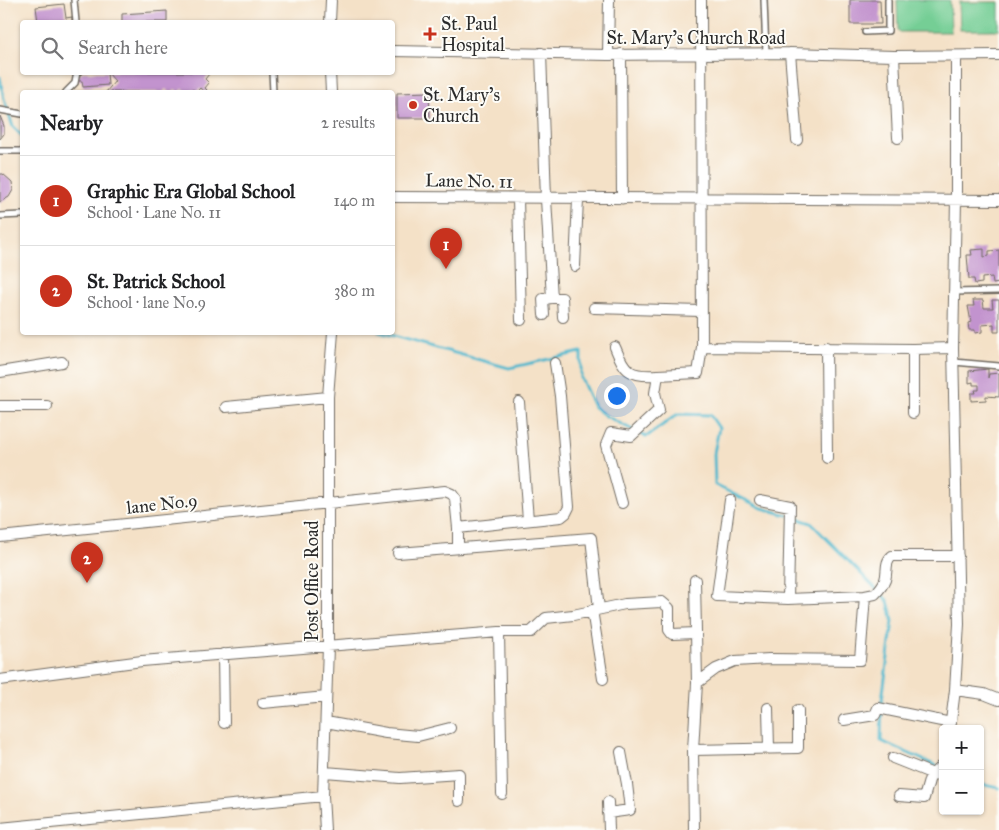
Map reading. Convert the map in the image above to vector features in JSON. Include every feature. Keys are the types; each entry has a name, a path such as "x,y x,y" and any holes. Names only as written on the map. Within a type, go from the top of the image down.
{"street":[{"path":"330,20 331,0"},
{"path":"608,55 609,0"},
{"path":"615,347 624,368 632,374 644,376 698,373 702,347 701,0"},
{"name":"St. Mary's Church Road","path":"395,52 608,55 790,53 894,56 999,55"},
{"path":"542,53 546,198 552,298"},
{"path":"790,53 797,140"},
{"path":"621,54 622,199"},
{"path":"894,56 898,138"},
{"path":"950,725 955,690 959,624 953,348 956,56"},
{"path":"330,75 331,90"},
{"name":"Lane No. 11","path":"395,196 578,199 999,200"},
{"path":"518,198 521,320"},
{"path":"575,266 578,199"},
{"path":"544,315 543,299 562,298 563,317"},
{"path":"594,308 701,311"},
{"name":"Post Office Road","path":"325,830 323,796 328,646 328,397 333,335"},
{"path":"702,347 953,348"},
{"path":"826,348 826,458"},
{"path":"913,349 913,413"},
{"path":"0,372 62,362"},
{"path":"458,548 458,528 561,516 566,513 569,507 560,396 555,364"},
{"path":"622,503 606,445 611,433 631,436 659,410 655,393 658,375"},
{"path":"226,407 328,397"},
{"path":"519,402 528,520"},
{"path":"0,406 47,406"},
{"name":"lane No.9","path":"0,537 449,492 455,498 458,528"},
{"path":"730,500 717,596 788,599 874,592"},
{"path":"760,500 790,506 788,599"},
{"path":"398,553 590,538 595,610 603,679"},
{"path":"697,683 716,669 735,661 769,659 860,660 874,592 886,576 886,562 892,556 958,556"},
{"path":"694,830 693,750 697,683 695,580"},
{"path":"0,680 142,662 224,654 499,632 531,632 546,618 573,615 625,604 662,602 669,608 669,630 672,634 696,633"},
{"path":"499,632 502,794"},
{"path":"224,654 224,723"},
{"path":"955,690 984,694 999,700"},
{"path":"263,703 326,697"},
{"path":"768,708 769,748"},
{"path":"844,720 875,715 882,709 946,725"},
{"path":"693,750 798,748 798,710"},
{"path":"326,722 386,733 418,736 450,728"},
{"path":"608,814 630,810 621,752"},
{"path":"893,758 939,772"},
{"path":"325,772 400,778 459,774 459,801"},
{"path":"899,796 924,798 930,778 939,772"},
{"path":"0,828 74,825 323,796"},
{"path":"608,802 609,830"}],"lane":[{"path":"74,0 76,20"},
{"path":"764,0 766,54"},
{"path":"865,32 888,32 888,0"},
{"path":"68,90 74,83 76,75"},
{"path":"272,75 272,90"},
{"path":"2,110 20,114"},
{"path":"0,151 20,151"},
{"path":"0,216 20,216"},
{"path":"954,292 999,291"},
{"path":"954,362 999,366"}],"green space":[{"path":"897,0 950,0 951,32 898,32"},
{"path":"959,2 999,2 999,30 960,30"}],"building":[{"path":"850,0 880,0 881,24 850,24"},
{"path":"64,4 66,18 72,17 72,20 38,20 36,7"},
{"path":"167,11 167,20 122,20 122,14"},
{"path":"78,75 107,75 108,85 83,87 82,81 78,81"},
{"path":"110,75 208,75 205,79 209,83 205,88 207,90 200,88 198,90 108,90 115,81"},
{"name":"St. Mary’s Church","path":"429,92 430,118 397,118 397,93"},
{"path":"0,116 4,126 4,134 0,139"},
{"path":"0,174 3,174 12,182 13,190 9,197 0,202"},
{"path":"984,249 984,257 989,256 989,251 999,250 999,283 993,284 992,277 982,278 982,283 975,284 974,279 969,279 967,255 972,255 971,250"},
{"path":"973,300 983,300 984,308 993,308 992,300 999,300 999,332 994,332 994,324 982,325 982,332 975,333 975,330 969,330 968,323 971,322 968,306 974,306"},
{"path":"988,369 988,378 989,374 999,373 999,397 986,396 986,400 971,401 971,393 976,393 975,390 979,390 979,385 973,385 973,382 969,383 969,371"}],"waterway":[{"path":"0,77 4,99 13,127 20,134"},
{"path":"390,335 509,368 581,352 581,378 594,407 606,416 646,437 678,414 710,415 719,428 714,453 715,485 762,508 787,515"},
{"path":"793,517 811,523 888,601 893,621 882,700 881,741 937,766"},
{"path":"984,785 999,788"}],"place":[{"name":"St. Paul Hospital","path":"430,34"},
{"name":"St. Mary’s Church","path":"413,105"},
{"name":"Graphic Era Global School","path":"446,269"},
{"name":"St. Patrick School","path":"87,583"}]}
